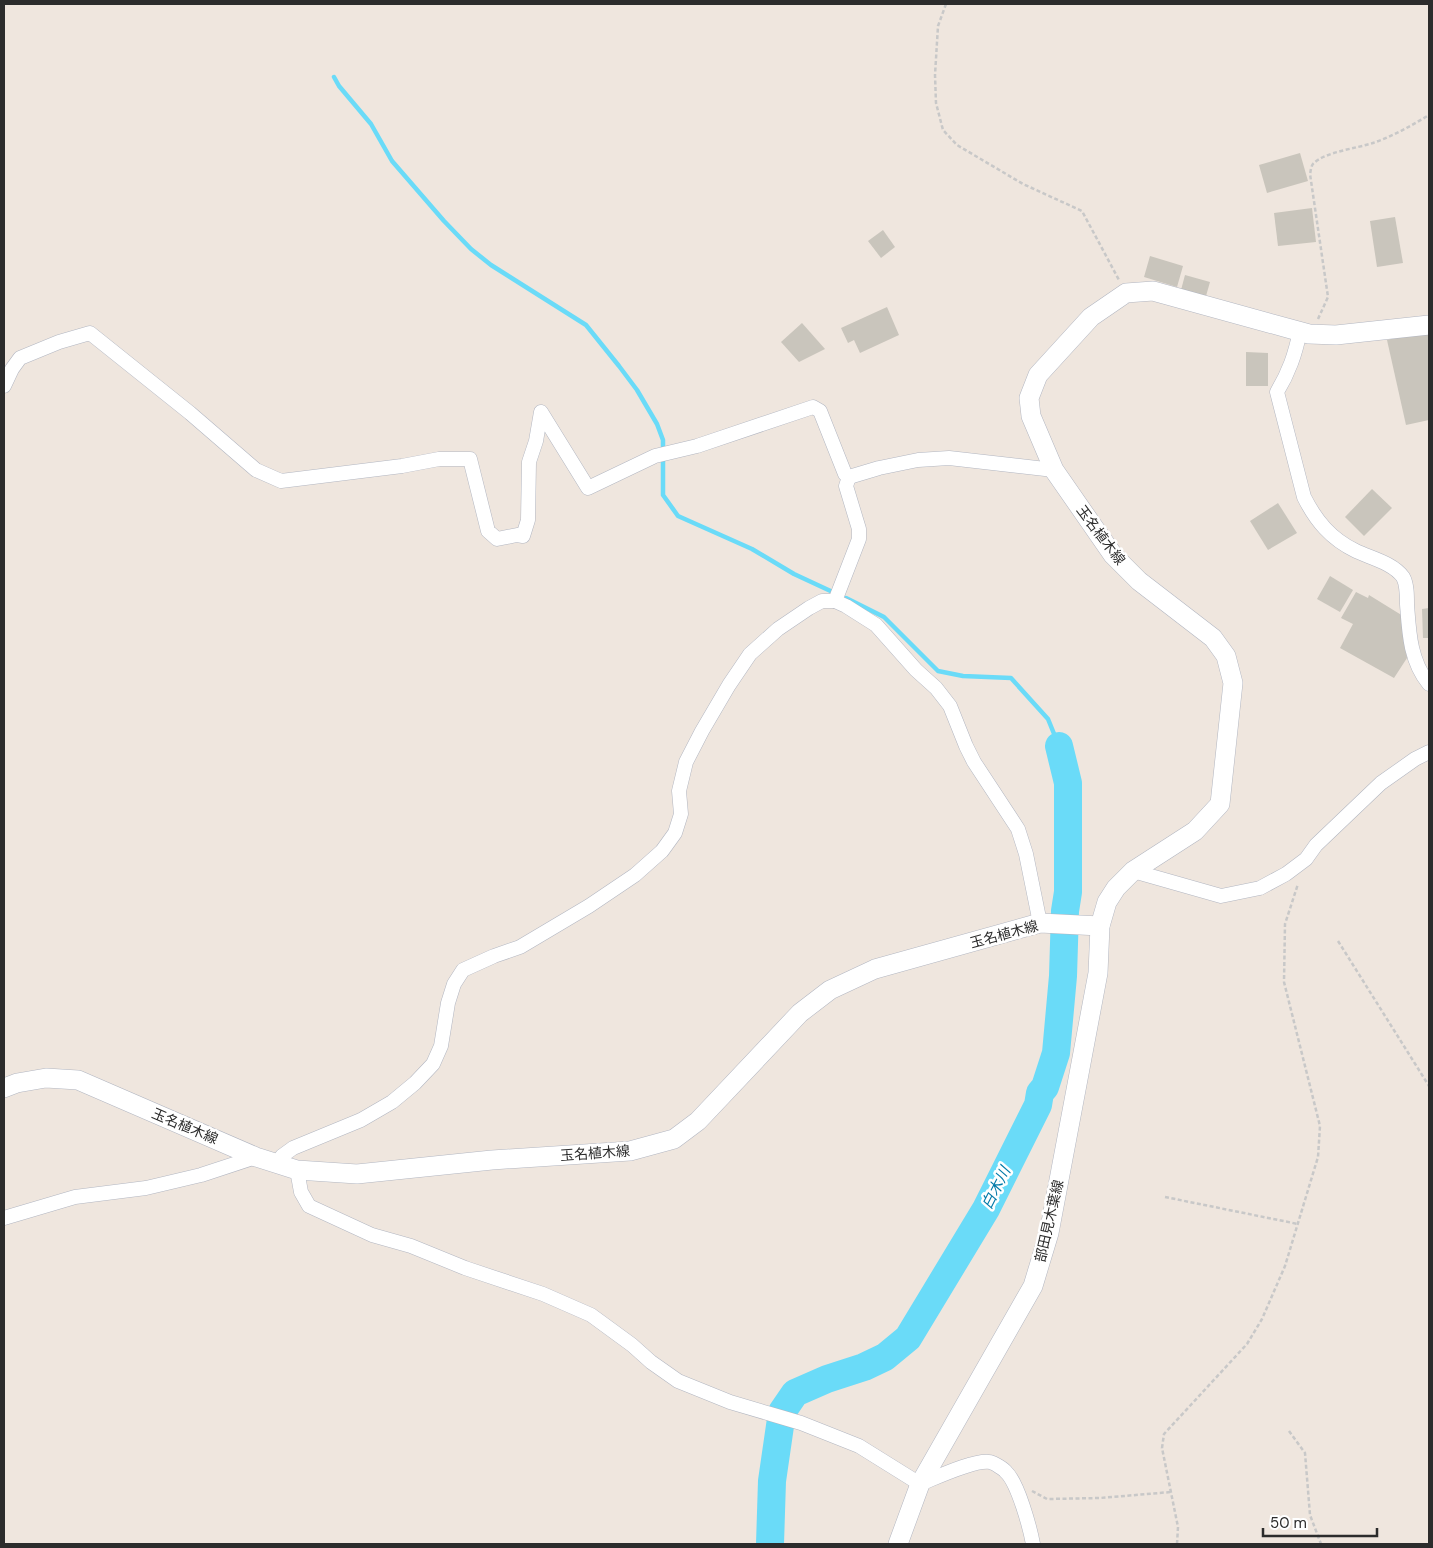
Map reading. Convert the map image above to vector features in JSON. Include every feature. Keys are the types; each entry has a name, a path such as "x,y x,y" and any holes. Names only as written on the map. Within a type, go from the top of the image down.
{"main road":[{"name":"玉名植木線","path":"4,1088 17,1083 46,1078 78,1080 256,1156 297,1170 357,1174 492,1160 630,1152 674,1139 698,1121 800,1013 830,990 875,969 1045,924 1100,926 1107,902 1116,888 1133,871 1196,831 1220,804 1233,683 1226,656 1213,638 1139,581 1113,555 1054,470 1031,416 1029,398 1038,375 1091,317 1126,294 1153,292 1304,333 1336,335 1429,325"},
{"name":"部田見木葉線","path":"898,1544 920,1484 1033,1286 1036,1277 1050,1233 1096,983 1100,926"}],"street":[{"path":"4,386 20,358 59,342 90,333 190,413 256,470 281,481 402,466 439,459 470,459 488,531 497,539 517,534 523,536 528,520 529,462 536,441 541,412 588,488 655,456 697,446 813,408 820,411 845,474 849,477"},
{"path":"1304,333 1277,392 1304,497 1311,512 1335,540 1392,568 1403,578 1414,657 1429,684"},
{"path":"849,477 879,468 918,460 949,458 1054,470"},
{"path":"835,601 859,539 859,530 846,486 849,477"},
{"path":"277,1164 282,1156 293,1148 361,1120 392,1102 433,1064 441,1046 448,1004 454,984 463,970 520,947 589,906 635,875 662,851 675,834 681,814 679,791 686,762 728,685 750,654 778,629 822,601 835,601 876,625 905,659 936,688 950,706 974,762 1018,829 1045,924"},
{"path":"1133,871 1221,896 1260,888 1286,874 1306,859 1316,845 1381,783 1415,758 1429,752"},
{"path":"4,1218 75,1197 146,1188 201,1175 256,1156"},
{"path":"297,1170 301,1192 309,1206 372,1235 411,1246 592,1314 632,1344 651,1362 678,1381 730,1402 801,1423 859,1446 920,1484 965,1466 989,1462 1006,1472 1011,1480 1030,1528 1033,1544"}],"path":[{"path":"946,4 938,26 935,75 936,103 944,130 957,145 1023,184 1082,211 1126,294"},
{"path":"1304,333 1325,305 1328,297 1310,174 1313,163 1339,152 1389,136 1429,115"},
{"path":"1177,1544 1178,1527 1162,1448 1164,1434 1247,1344 1262,1319 1285,1266 1318,1157 1320,1126 1284,982 1285,924 1306,859"},
{"path":"1338,941 1429,1086"},
{"path":"1165,1197 1298,1224"},
{"path":"1289,1431 1304,1454 1310,1515 1321,1544"},
{"path":"1011,1480 1047,1499 1100,1498 1171,1492"}],"building":[{"path":"1300,153 1308,181 1267,193 1259,165"},
{"path":"1312,208 1316,242 1278,246 1274,213"},
{"path":"1395,217 1403,263 1377,267 1370,221"},
{"path":"883,230 895,247 881,258 868,241"},
{"path":"1150,256 1183,266 1177,287 1144,277"},
{"path":"1185,275 1210,282 1206,296 1181,290"},
{"path":"887,307 899,335 860,353 854,340 848,343 841,328"},
{"path":"802,323 825,349 799,362 781,342"},
{"path":"1429,330 1429,420 1406,425 1387,340"},
{"path":"1246,352 1268,353 1268,386 1246,386"},
{"path":"1372,489 1392,508 1364,536 1345,517"},
{"path":"1278,503 1297,533 1268,550 1250,521"},
{"path":"1330,576 1353,590 1340,612 1317,599"},
{"path":"1356,592 1368,598 1369,595 1403,616 1407,658 1394,678 1340,648 1353,624 1341,618"},
{"path":"1429,608 1429,638 1423,638 1422,609"}],"waterway":[{"path":"334,77 339,86 371,124 392,161 471,249 491,265 586,325 619,366 637,390 657,424 663,440 663,495 678,516 752,549 794,574 837,594"},
{"path":"846,598 884,617 938,671 963,676 1011,678 1048,719 1059,746"},
{"name":"白木川","path":"770,1544 772,1481 782,1412 795,1393 885,1357 908,1338 986,1209 1038,1105 1040,1093 1045,1087 1056,1053 1063,976 1065,911 1068,892 1068,783 1059,746"}]}
